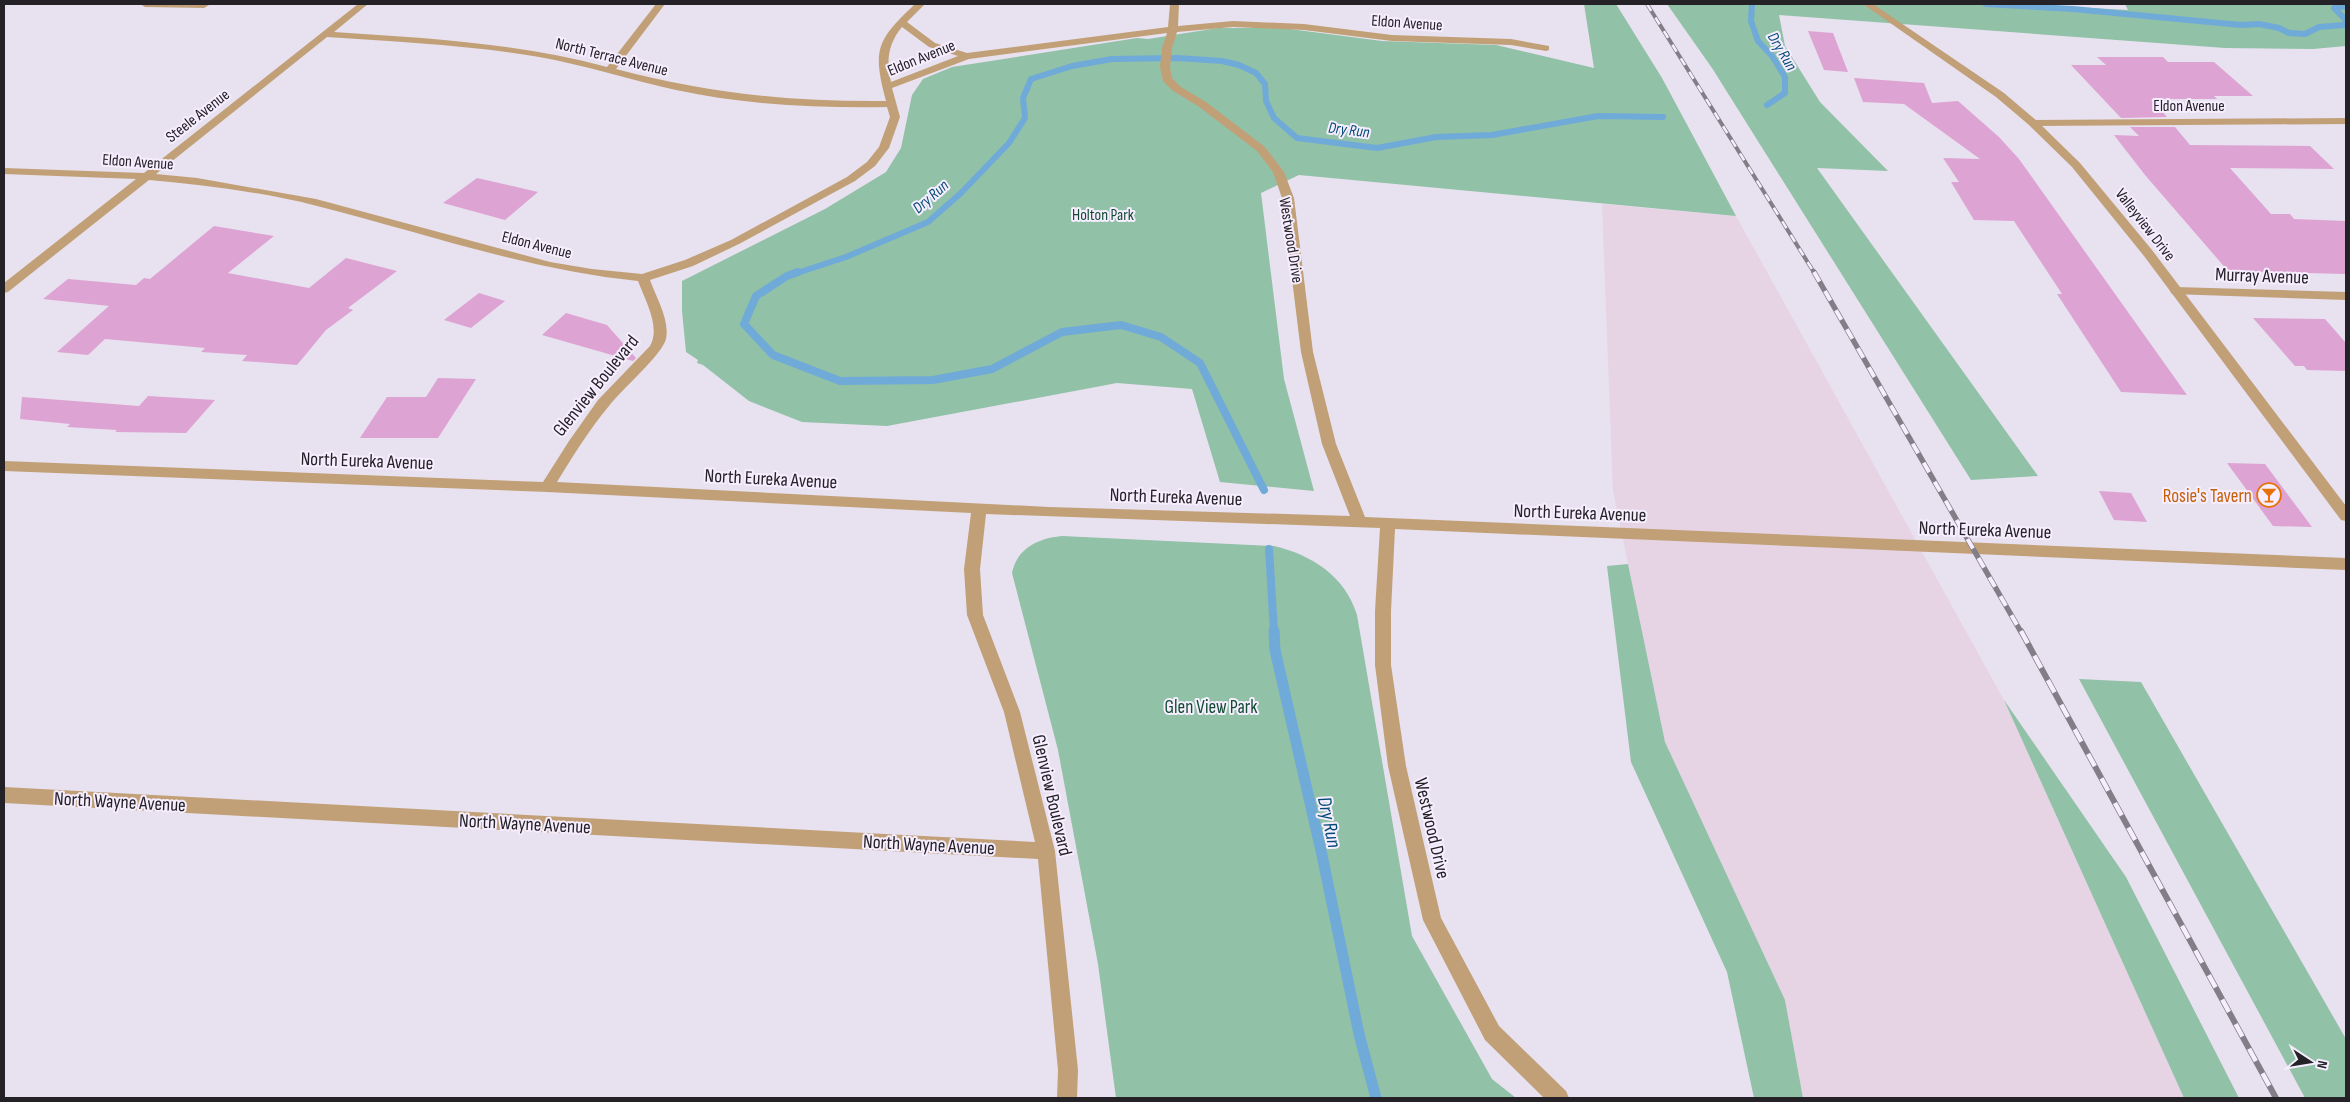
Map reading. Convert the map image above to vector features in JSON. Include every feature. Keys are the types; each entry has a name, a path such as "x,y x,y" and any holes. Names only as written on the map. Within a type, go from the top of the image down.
{"street":[{"path":"145,4 204,6"},
{"name":"Steele Avenue","path":"4,289 363,4"},
{"path":"610,70 661,4"},
{"path":"887,87 881,67 883,51 890,36 920,4"},
{"name":"Westwood Drive","path":"1174,4 1173,29 1167,48 1165,67 1167,79 1177,89 1202,104 1261,149 1278,172 1288,198 1309,361 1329,444 1360,522"},
{"name":"Valleyview Drive","path":"1867,4 2000,95 2032,122 2076,165 2176,291 2346,516"},
{"name":"Eldon Avenue","path":"902,22 932,45 967,56"},
{"name":"Eldon Avenue","path":"4,171 146,176 197,182 316,202 549,265 592,273 643,278 689,263 735,242 851,179 871,164 884,148 895,117 887,87 967,56 1173,29 1260,24 1392,38 1511,42 1546,48"},
{"name":"North Terrace Avenue","path":"325,34 492,47 566,59 677,88 714,94 807,103 891,104"},
{"name":"Eldon Avenue","path":"2032,122 2346,121"},
{"name":"Glenview Boulevard","path":"547,487 582,429 625,378 650,353 660,338 658,325 643,278"},
{"name":"Murray Avenue","path":"2176,291 2346,296"},
{"name":"North Eureka Avenue","path":"4,466 547,487 979,508 1360,522 2346,564"},
{"name":"Glenview Boulevard","path":"979,508 972,570 976,615 1012,712 1046,850 1068,1070 1067,1098"},
{"name":"Westwood Drive","path":"1388,524 1382,611 1384,665 1397,766 1432,920 1492,1033 1559,1098"},
{"name":"North Wayne Avenue","path":"4,795 1046,850"}],"shaded area":[{"path":"1602,204 1736,216 2004,700 2184,1098 1803,1098 1785,1000 1665,742 1613,491"}],"green space":[{"name":"Holton Park","path":"1584,4 1616,4 1662,78 1736,216 1299,175 1261,193 1284,379 1314,491 1220,482 1192,389 1117,383 887,426 802,422 749,401 703,365 697,363 698,360 686,352 682,311 682,281 825,209 886,172 901,148 912,95 923,79 952,67 1137,38 1148,39 1218,28 1282,28 1382,41 1496,45 1594,68"},
{"path":"1667,4 2018,4 2128,10 2125,4 2346,4 2346,46 2313,49 2225,48 1779,15 1785,46 1820,102 1888,171 1817,168 2038,476 1971,480 1712,68"},
{"name":"Glen View Park","path":"1062,536 1274,546 1301,555 1314,562 1335,578 1344,589 1352,601 1357,615 1412,936 1492,1079 1516,1098 1116,1098 1098,964 1058,750 1012,573 1019,557 1030,546 1045,539"},
{"path":"1628,564 1665,742 1785,1000 1803,1098 1754,1098 1727,972 1631,762 1607,566"},
{"path":"2079,679 2141,682 2346,1039 2346,1098 2305,1098"},
{"path":"2004,700 2126,877 2239,1098 2184,1098"}],"building":[{"path":"1808,31 1833,33 1848,72 1824,70"},
{"path":"2097,57 2163,57 2168,62 2214,62 2253,96 2214,96 2217,99 2151,99 2167,117 2121,118 2071,65 2106,65"},
{"path":"1854,78 1924,83 1932,103 1958,101 1999,137 2019,159 2187,395 2121,392 2057,294 2062,294 2014,221 1974,220 1951,182 1959,182 1943,158 1980,159 1904,104 1863,102"},
{"path":"2130,127 2175,127 2190,145 2310,146 2334,169 2230,168 2271,214 2290,214 2294,219 2346,221 2346,274 2228,271 2145,175 2114,135 2139,136"},
{"path":"477,178 538,192 505,220 443,203"},
{"path":"214,226 274,236 228,273 309,288 346,258 397,271 348,308 353,310 326,330 297,365 242,361 247,355 201,352 205,348 105,339 88,355 57,352 109,306 43,299 68,279 136,285 144,278 150,279"},
{"path":"479,293 505,301 471,328 444,320"},
{"path":"566,313 607,325 636,358 633,361 542,335"},
{"path":"2253,318 2325,319 2346,343 2346,371 2307,370 2304,366 2295,366"},
{"path":"438,378 476,379 438,438 360,438 387,397 426,397"},
{"path":"148,396 215,400 186,433 115,432 117,430 67,427 70,424 20,419 22,397 139,406"},
{"name":"Rosie's Tavern","path":"2227,463 2265,464 2312,527 2273,526"},
{"path":"2099,491 2131,493 2147,522 2114,520"}],"waterway":[{"name":"Dry Run","path":"1752,4 1751,21 1758,41 1772,56 1785,77 1785,93 1767,105"},
{"name":"Dry Run","path":"1986,4 2073,9 2241,25 2259,24 2279,28 2289,33 2305,34 2319,27 2345,25 2346,20 2334,8 2346,6"},
{"name":"Dry Run","path":"794,274 846,257 928,222 961,193 1009,143 1025,118 1023,98 1031,79 1072,66 1112,59 1177,58 1222,61 1239,65 1256,73 1265,84 1266,101 1274,118 1297,138 1377,148 1436,137 1492,135 1598,116 1663,117"},
{"name":"Dry Run","path":"798,272 787,276 756,296 744,324 773,355 840,381 933,380 992,369 1062,332 1121,325 1161,337 1200,363 1264,490"},
{"name":"Dry Run","path":"1269,549 1274,632"},
{"name":"Dry Run","path":"1274,631 1275,650 1322,855 1359,1034 1376,1098"}],"railway":[{"path":"1647,4 1815,274"},
{"path":"1814,272 2021,632"},
{"path":"2021,631 2276,1098"}],"place":[{"name":"Rosie's Tavern","path":"2269,495"}]}
